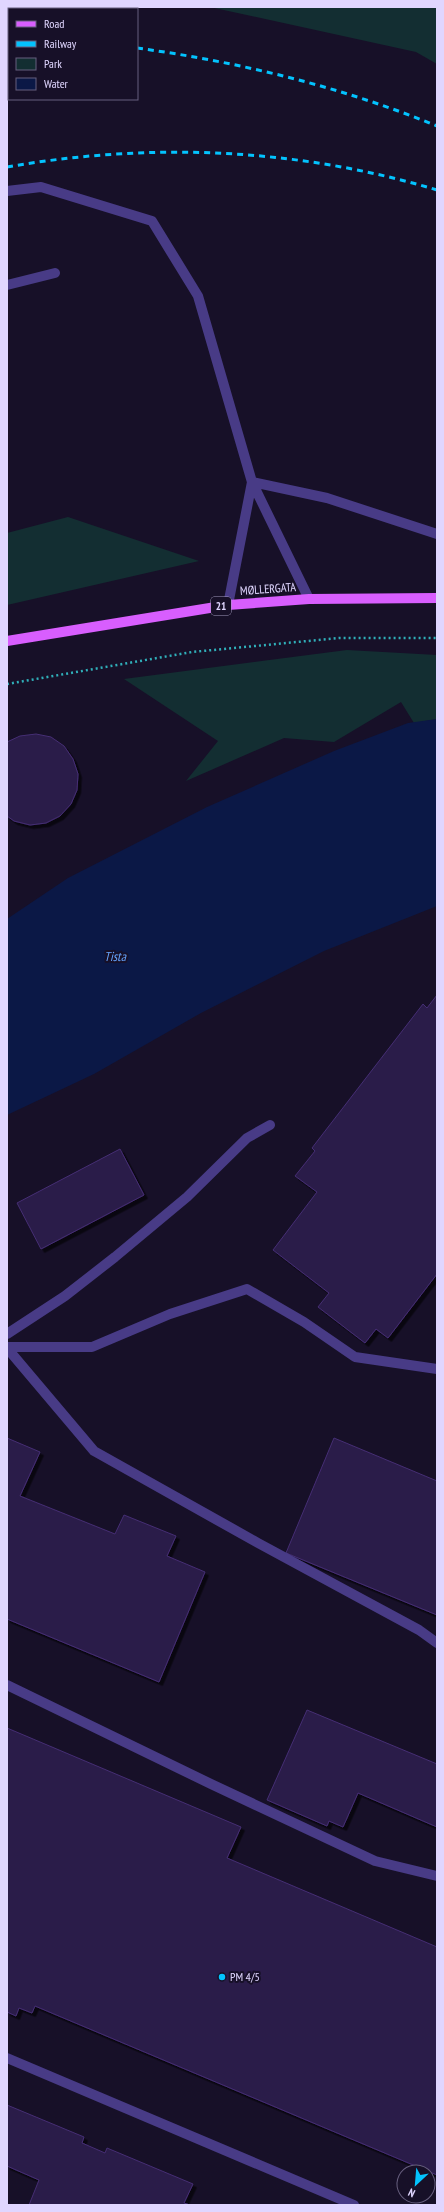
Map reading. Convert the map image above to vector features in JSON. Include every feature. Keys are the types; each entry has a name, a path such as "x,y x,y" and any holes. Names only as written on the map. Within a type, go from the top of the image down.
{"main road":[{"name":"MØLLERGATA","path":"7,641 228,605 309,599 437,598"}],"street":[{"path":"7,191 41,187 152,221 198,296 252,482 309,599"},
{"path":"7,286 55,273"},
{"path":"252,482 327,498 437,534"},
{"path":"228,605 252,482"},
{"path":"7,1334 65,1296 115,1257 188,1197 247,1138 270,1126"},
{"path":"7,1347 92,1347 170,1314 247,1289 304,1322 355,1357 437,1368"},
{"path":"7,1347 94,1451 258,1543 419,1630 437,1643"},
{"path":"7,1685 211,1784 375,1861 437,1876"},
{"path":"7,2058 354,2205"}],"path":[{"path":"7,684 192,652 339,638 437,638"}],"green space":[{"path":"210,7 437,7 437,64 416,52"},
{"path":"68,517 199,561 7,605 7,533"},
{"path":"347,650 437,655 437,719 414,723 401,702 334,742 284,738 186,781 218,741 124,679"}],"water":[{"name":"Tista","path":"437,719 437,906 324,951 201,1013 94,1074 7,1115 7,919 68,878 207,807 334,751 408,723"}],"building":[{"path":"36,734 51,737 64,746 73,759 78,774 77,790 71,804 60,816 46,823 30,825 14,821 7,816 7,742 20,736"},
{"path":"437,995 437,1274 388,1338 376,1329 365,1343 318,1307 329,1293 273,1250 317,1192 295,1176 315,1151 312,1148 423,1004 427,1008"},
{"path":"120,1149 144,1195 41,1249 17,1203"},
{"path":"7,1438 40,1452 20,1496 115,1534 124,1515 176,1536 167,1556 205,1572 159,1682 7,1619"},
{"path":"334,1438 437,1481 437,1615 286,1553"},
{"path":"307,1710 437,1764 437,1827 358,1793 343,1827 329,1821 327,1826 267,1800"},
{"name":"PM 4/5","path":"7,1728 241,1827 227,1858 437,1947 437,2175 436,2164 411,2164 35,2006 32,2013 19,2008 16,2016 7,2012"},
{"path":"7,2105 84,2137 82,2143 105,2153 107,2148 193,2184 184,2203 190,2205 29,2205 39,2180 7,2166"}],"railway":[{"path":"138,48 214,61 290,78 364,99 437,126"},
{"path":"7,167 61,159 115,154 169,152 224,153 331,165 384,176 437,190"}],"place":[{"name":"PM 4/5","path":"222,1977"}]}
